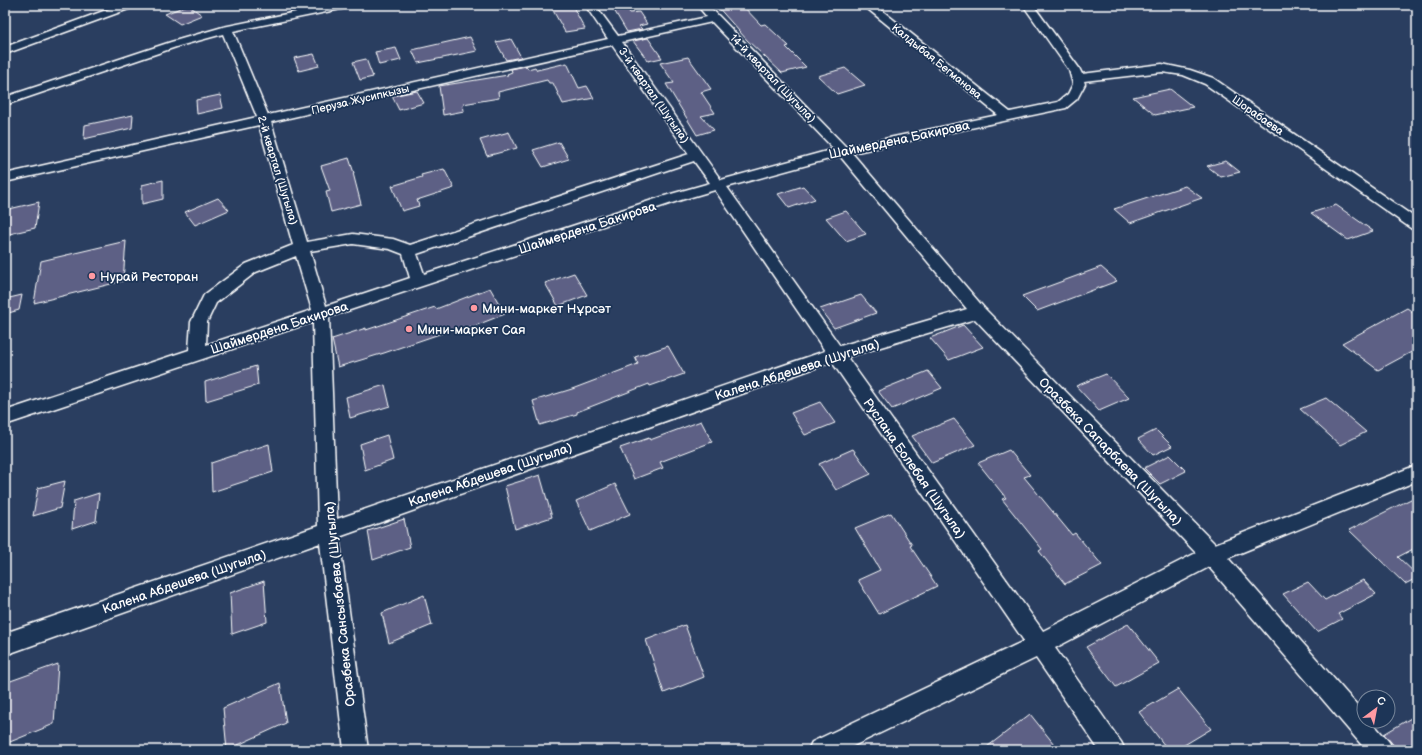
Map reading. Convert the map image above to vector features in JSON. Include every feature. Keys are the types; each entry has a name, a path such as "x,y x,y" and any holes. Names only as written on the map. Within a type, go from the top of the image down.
{"street":[{"path":"5,50 130,5"},
{"path":"5,101 175,44 227,29 346,5"},
{"name":"3-й квартал (Шугыла)","path":"590,5 718,185"},
{"name":"14-й квартал (Шугыла)","path":"702,5 843,151"},
{"name":"Калдыбая Бегманова","path":"868,5 1007,116"},
{"path":"1028,5 1070,64 1077,78"},
{"name":"Перуза Жусипкызы","path":"5,178 715,18"},
{"name":"2-й квартал (Шугыла)","path":"227,29 264,120 321,314"},
{"name":"Шорабаева","path":"1077,78 1162,68 1186,72 1209,81 1417,226"},
{"name":"Шаймердена Бакирова","path":"5,418 676,197 821,156 1062,105 1073,96 1079,84 1077,78"},
{"name":"Оразбека Сапарбаева (Шугыла)","path":"843,151 978,312 1212,555 1381,750"},
{"path":"196,354 199,322 210,299 251,268 301,248 353,239 393,244 409,251 697,156"},
{"name":"Руслана Болебая (Шугыла)","path":"718,185 1113,750"},
{"path":"409,251 419,282"},
{"name":"Калена Абдешева (Шугыла)","path":"5,644 328,530 836,354 978,312"},
{"name":"Оразбека Сансызбаева (Шугыла)","path":"321,314 328,530 356,750"},
{"path":"820,750 1039,645 1212,555 1417,473"}],"building":[{"path":"188,5 202,15 180,24 165,14"},
{"path":"550,5 572,5 585,29 565,32"},
{"path":"611,5 625,5 630,13 639,12 647,24 639,26 642,29 627,32"},
{"path":"716,5 742,5 761,25 765,24 789,46 786,47 806,67 782,73 747,40"},
{"path":"470,37 477,51 418,63 412,50"},
{"path":"648,38 662,58 648,61 633,41"},
{"path":"511,39 521,57 506,60 496,42"},
{"path":"396,48 401,60 379,65 375,52"},
{"path":"314,54 319,66 299,71 294,58"},
{"path":"688,57 711,89 701,92 715,113 701,116 714,130 697,135 666,84 674,83 660,63"},
{"path":"366,59 373,77 360,80 353,62"},
{"path":"567,63 579,88 587,86 594,98 563,104 553,83 549,83 547,80 498,92 499,98 463,104 464,111 443,115 439,86 508,75 507,74 512,72 511,69 526,66 528,69 535,67 537,70"},
{"path":"845,68 865,85 837,94 818,76"},
{"path":"1170,89 1193,107 1155,115 1133,97"},
{"path":"417,91 424,103 399,110 392,96"},
{"path":"220,95 223,108 197,114 196,100"},
{"path":"133,115 132,128 84,139 85,125"},
{"path":"509,132 517,148 487,156 480,140"},
{"path":"559,142 569,159 543,167 533,150"},
{"path":"349,158 361,204 331,212 326,192 330,191 321,166"},
{"path":"1226,161 1240,172 1221,177 1207,166"},
{"path":"444,169 454,188 417,200 419,206 402,211 392,186 422,177 421,175"},
{"path":"163,180 163,199 142,204 142,185"},
{"path":"803,186 815,199 789,208 778,194"},
{"path":"1185,186 1202,198 1130,223 1114,209"},
{"path":"218,198 229,210 195,225 185,212"},
{"path":"39,202 35,228 5,235 5,210"},
{"path":"1336,205 1373,231 1348,240 1311,213"},
{"path":"846,211 866,234 846,241 826,218"},
{"path":"126,241 123,281 34,303 41,261"},
{"path":"1101,267 1117,281 1037,311 1022,296"},
{"path":"574,273 587,295 558,306 545,283"},
{"path":"490,288 505,314 459,332 457,328 338,367 332,339 366,328 366,330 435,307 436,309"},
{"path":"22,295 19,310 5,314 5,299"},
{"path":"861,295 876,313 834,328 820,309"},
{"path":"1407,308 1417,315 1417,349 1378,370 1342,343"},
{"path":"963,325 983,347 949,360 930,338"},
{"path":"668,346 684,374 650,386 649,384 577,412 577,414 540,425 533,401 572,389 638,364 635,357"},
{"path":"256,366 258,385 206,401 205,382"},
{"path":"928,371 942,388 892,409 878,391"},
{"path":"1106,374 1129,398 1099,411 1076,386"},
{"path":"385,385 390,406 350,418 346,397"},
{"path":"1326,398 1366,432 1340,445 1300,409"},
{"path":"820,402 835,423 805,435 791,413"},
{"path":"954,419 975,445 932,463 912,436"},
{"path":"701,421 712,442 660,462 663,468 634,479 620,448 649,438 650,440"},
{"path":"1156,430 1172,446 1153,455 1138,439"},
{"path":"387,435 393,460 365,470 360,444"},
{"path":"269,444 273,472 212,492 211,463"},
{"path":"853,449 871,474 836,490 819,464"},
{"path":"1009,450 1030,475 1024,477 1072,535 1075,533 1102,565 1065,584 1039,551 1042,549 1002,499 1006,498 978,463"},
{"path":"1170,455 1186,471 1160,484 1144,468"},
{"path":"540,475 552,517 515,529 505,486"},
{"path":"65,481 60,508 33,516 38,488"},
{"path":"615,484 630,514 590,531 576,501"},
{"path":"99,493 96,521 72,529 74,501"},
{"path":"1417,496 1417,547 1398,557 1417,575 1417,578 1405,584 1349,530"},
{"path":"891,513 912,545 910,546 937,586 879,614 858,580 880,570 855,528"},
{"path":"404,519 410,547 373,560 368,531"},
{"path":"1363,580 1376,594 1338,614 1342,619 1317,632 1283,594 1308,582 1325,600"},
{"path":"264,581 267,622 232,634 230,593"},
{"path":"424,595 432,625 389,643 382,613"},
{"path":"1128,624 1159,663 1116,687 1086,647"},
{"path":"685,625 704,677 664,693 646,640"},
{"path":"58,664 54,724 5,744 5,683"},
{"path":"280,683 286,723 227,750 223,708"},
{"path":"1178,689 1211,729 1176,750 1168,750 1139,712"},
{"path":"1030,714 1054,744 1047,750 983,750"},
{"path":"1411,718 1417,724 1417,750 1398,750 1384,734 1392,729 1396,729 1396,727"}],"place":[{"name":"Нурай Ресторан","path":"92,276"},
{"name":"Мини-маркет Нұрсәт","path":"474,308"},
{"name":"Мини-маркет Сая","path":"409,329"}]}
